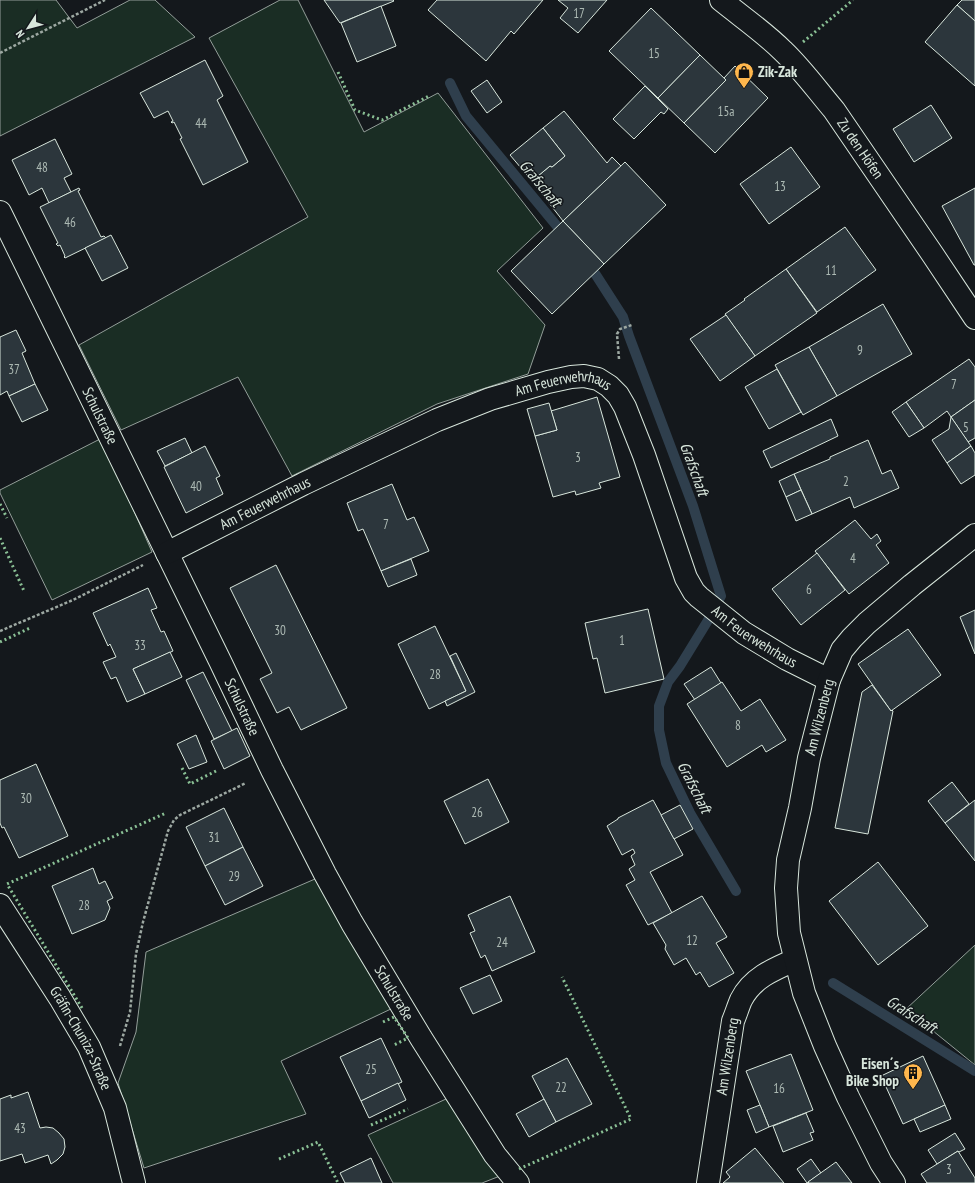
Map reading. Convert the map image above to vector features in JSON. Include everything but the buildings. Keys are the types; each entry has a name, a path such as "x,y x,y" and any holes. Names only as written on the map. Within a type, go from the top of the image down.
{"street":[{"name":"Zu den Höfen","path":"721,0 749,21 782,50 795,63 834,110 975,318"},
{"name":"Schulstraße","path":"0,212 272,770 333,888 352,923 421,1038 495,1155 518,1183"},
{"name":"Am Feuerwehrhaus","path":"167,553 303,484 437,420 496,397 548,382 584,376 598,379 609,386 618,395 625,407 644,455 686,578 698,597 744,633 787,659 829,680"},
{"name":"Am Wilzenberg","path":"894,1183 881,1162 852,1104 825,1046 804,993 789,933 786,888 788,860 800,808 809,758 829,680 842,650 857,633 912,585 975,534"},
{"name":"Gräfin-Chuniza-Straße","path":"0,905 43,971 89,1047 115,1108 134,1183"},
{"name":"Am Wilzenberg","path":"708,1183 733,1021 741,999 760,977 772,969 795,960"}],"path":[{"path":"0,53 105,0"},
{"path":"620,329 632,325"},
{"path":"0,631 72,600 167,553"},
{"path":"108,1089 130,1012 136,954 143,922 168,831 174,820 180,815 272,770"}],"green space":[{"path":"0,0 56,0 77,28 130,0 155,0 195,37 0,136"},
{"path":"280,0 298,0 364,132 438,93 543,228 497,271 545,325 528,374 437,404 292,476 238,377 121,430 79,345 308,217 209,38"},
{"path":"102,438 152,552 52,600 0,493 0,490"},
{"path":"315,879 370,975 393,1008 281,1061 306,1114 144,1168 118,1083 136,1032 146,952"},
{"path":"975,945 975,1065 906,1009"},
{"path":"446,1099 500,1176 482,1183 393,1183 368,1135"}],"waterway":[{"name":"Grafschaft","path":"450,83 466,116 566,237"},
{"name":"Grafschaft","path":"587,264 596,275 623,317 693,506 721,596 680,666 668,682 659,706 659,730 666,763 690,813 736,891"},
{"name":"Grafschaft","path":"833,983 975,1071"}],"hedge":[{"path":"803,42 853,0"},
{"path":"338,72 355,110 382,120 429,96"},
{"path":"0,504 7,518"},
{"path":"0,538 24,591"},
{"path":"0,642 30,628"},
{"path":"182,768 190,784 218,770"},
{"path":"82,1008 7,884 166,813"},
{"path":"519,1169 631,1119 562,977"},
{"path":"383,1022 394,1017 408,1038 394,1045"},
{"path":"371,1125 408,1109"},
{"path":"279,1159 318,1142 338,1183"}],"place":[{"name":"Zik-Zak","path":"744,89"},
{"name":"Eisen´s Bike Shop","path":"913,1090"}]}
